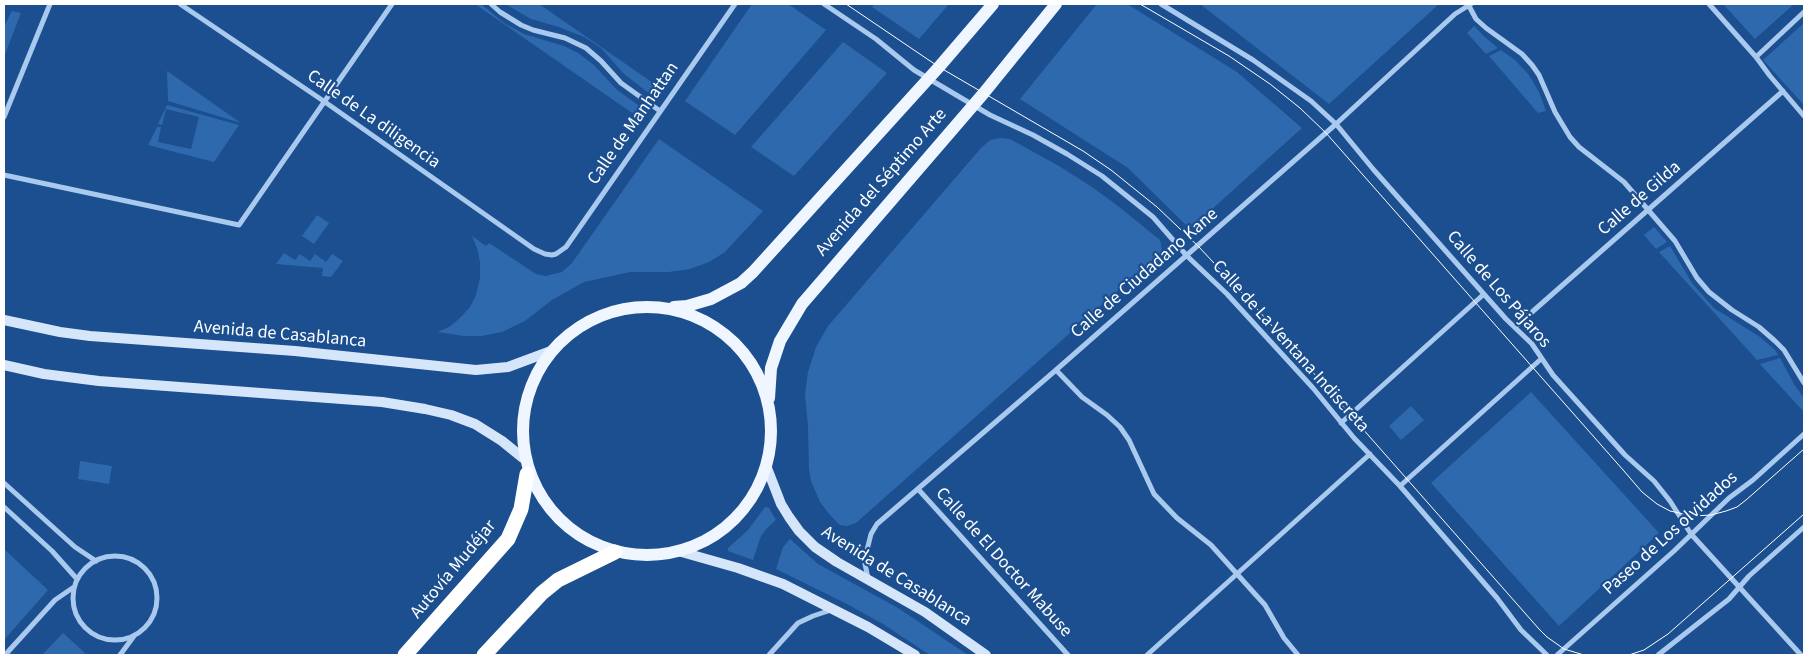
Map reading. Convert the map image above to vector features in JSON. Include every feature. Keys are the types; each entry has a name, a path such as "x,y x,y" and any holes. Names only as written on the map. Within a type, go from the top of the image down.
{"highway":[{"name":"Autovía Mudéjar","path":"405,655 508,539 521,509 527,474"},
{"path":"484,655 552,584 615,552"}],"main road":[{"name":"Avenida del Séptimo Arte","path":"669,308 705,301 741,283 777,246 928,79 993,4"},
{"name":"Avenida del Séptimo Arte","path":"768,403 775,355 783,334 802,304 973,105 1056,4"},
{"path":"645,306 669,308 691,314 712,324 729,339 756,372 768,403 771,428 767,468 749,503 728,527 709,539 678,552 650,556 615,552 589,540 571,528 544,500 527,474 523,458 522,430 527,399 534,379 551,351 581,326 599,316 629,308 645,306"},
{"name":"Avenida de Casablanca","path":"4,320 60,332 90,336 304,352 482,370 508,367 551,351"},
{"path":"4,366 44,374 99,381 374,401 425,408 475,424 496,437 523,458"},
{"name":"Avenida de Casablanca","path":"767,468 781,504 806,539 831,558 925,612 986,655"},
{"path":"678,552 732,566 767,578 834,609 915,655"}],"street":[{"path":"4,117 50,4"},
{"name":"Calle de La diligencia","path":"180,4 325,102 534,249 544,254 552,255"},
{"path":"4,175 239,225 392,4"},
{"path":"491,4 521,25 564,38 586,48 601,61 620,83 660,111"},
{"name":"Calle de Manhattan","path":"552,255 560,253 566,247 735,4"},
{"name":"Calle de La Ventana Indiscreta","path":"824,4 928,79 1008,124 1033,135 1102,176 1153,217 1187,256 1227,294 1313,388 1341,423 1400,486 1496,598 1517,626 1547,655"},
{"name":"Calle de Los Pájaros","path":"1161,4 1253,60 1311,101 1336,124 1373,169 1484,294 1532,344 1552,375 1619,449 1654,481 1692,534 1801,655"},
{"path":"1709,4 1756,57 1804,116"},
{"path":"1470,5 1476,19 1522,54 1532,65 1555,112 1570,137 1579,147 1624,182 1675,241 1697,278 1709,292 1775,340 1784,350 1804,383"},
{"name":"Calle de Ciudadano Kane","path":"868,579 865,560 869,541 873,529 885,517 1187,256 1336,124 1455,14 1470,5"},
{"path":"1756,57 1804,12"},
{"name":"Calle de Gilda","path":"1515,327 1783,91"},
{"path":"1341,423 1484,294"},
{"path":"1400,486 1541,359"},
{"path":"1056,370 1082,397 1120,427 1129,440 1154,494 1177,518 1211,544 1265,605 1284,638 1298,655"},
{"name":"Paseo de Los olvidados","path":"1556,655 1692,534 1729,498 1753,480 1804,434"},
{"path":"1147,655 1370,454"},
{"path":"4,482 75,547 96,561"},
{"name":"Calle de El Doctor Mabuse","path":"918,489 1068,655"},
{"path":"4,507 52,551 77,579"},
{"path":"1658,655 1729,599 1749,576 1804,527"},
{"path":"108,556 122,556 145,568 153,579 157,592 157,605 153,618 145,628 134,636 123,640 99,637 88,631 80,622 75,611 74,587 85,568 96,561 108,556"},
{"path":"4,655 55,600 74,587"},
{"path":"769,655 798,624 813,616 834,609"},
{"path":"120,655 134,636"}],"shaded area":[{"path":"475,4 481,4 504,23 524,34 564,46 578,53 594,65 617,90 641,107 635,115"},
{"path":"505,4 539,4 656,85 650,94 624,74 601,48 584,37 531,19"},
{"path":"752,4 788,4 826,30 735,135 685,101"},
{"path":"875,4 949,4 919,39 872,7"},
{"path":"1097,4 1127,4 1237,72 1302,128 1190,229 1128,168 1020,99"},
{"path":"1200,4 1439,4 1329,104"},
{"path":"1723,4 1794,4 1755,39"},
{"path":"12,11 21,13 4,57 4,26"},
{"path":"1804,23 1804,105 1763,60"},
{"path":"1474,26 1498,48 1486,54 1467,33"},
{"path":"843,42 887,73 794,176 751,147"},
{"path":"1501,50 1515,60 1529,75 1539,92 1546,111 1538,113 1489,56"},
{"path":"167,71 241,123 168,101"},
{"path":"167,105 239,125 214,162 148,145 157,127 161,127 158,142 191,149 199,117 166,109 162,125 158,124"},
{"path":"659,139 763,211 725,252 709,262 690,269 669,272 630,272 584,282 552,300 525,321 502,332 482,336 464,336 438,332 449,327 460,318 470,307 476,295 480,278 480,262 472,236 486,246 489,243 536,274 546,276 562,272 572,263"},
{"path":"1010,139 1092,187 1160,240 1162,250 856,523 847,526 840,525 820,502 811,481 809,469 805,394 808,372 816,347 828,326 981,148 990,140"},
{"path":"317,215 329,223 314,244 302,236"},
{"path":"1654,227 1667,242 1656,249 1644,235"},
{"path":"1670,246 1692,283 1714,308 1760,337 1778,355 1757,360 1659,252"},
{"path":"284,253 295,260 300,254 310,261 315,254 326,262 332,254 343,261 331,277 322,276 323,268 276,264"},
{"path":"1780,358 1804,398 1804,408 1802,410 1760,364"},
{"path":"1531,392 1659,533 1559,626 1431,483"},
{"path":"1411,406 1424,420 1401,440 1389,426"},
{"path":"80,461 112,466 109,484 78,479"},
{"path":"765,507 769,508 776,520 761,536 753,560 728,551 728,548 748,530"},
{"path":"790,539 818,564 898,608 968,655 930,655 883,624 776,569 783,547"},
{"path":"4,549 48,590 4,640"},
{"path":"63,633 85,653 83,655 42,655"}],"tram line":[{"path":"846,4 939,67 1083,151 1111,170 1157,207 1198,246 1258,310 1539,629 1564,649 1584,655"},
{"path":"1140,4 1229,56 1270,84 1300,108 1326,133 1642,492 1657,504 1670,511 1693,516 1711,515 1737,507 1804,449"},
{"path":"1629,655 1644,650 1668,634 1804,514"}]}
